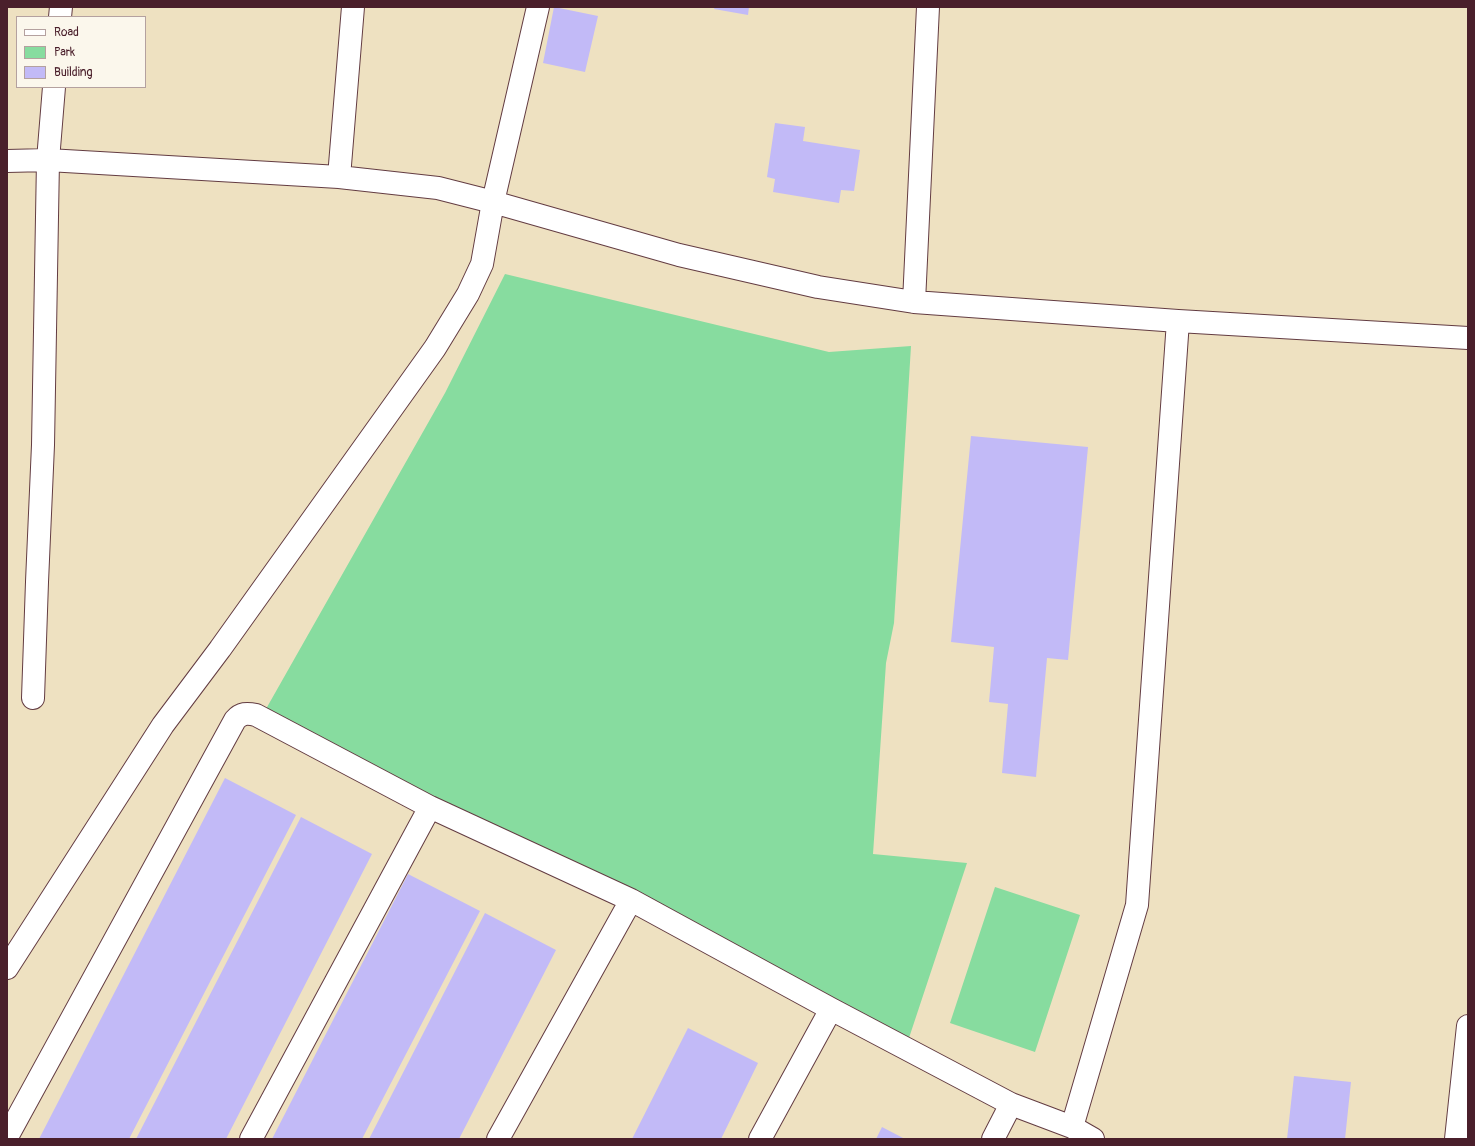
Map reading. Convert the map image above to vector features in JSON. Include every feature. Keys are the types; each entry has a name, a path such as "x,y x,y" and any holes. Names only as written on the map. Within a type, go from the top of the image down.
{"street":[{"path":"339,177 353,7"},
{"path":"7,968 163,725 220,649 436,348 468,294 482,264 493,202 538,7"},
{"path":"914,302 928,7"},
{"path":"33,698 43,445 48,160 54,88"},
{"path":"7,161 48,160 339,177 438,188 493,202 679,255 818,287 914,302 1468,338"},
{"path":"1072,1127 1137,905 1178,320"},
{"path":"7,1136 235,720 239,715 248,713 256,715 430,806 631,900 831,1009 1011,1104 1072,1127 1093,1139"},
{"path":"250,1139 430,806"},
{"path":"498,1139 631,900"},
{"path":"760,1139 831,1009"},
{"path":"1456,1139 1468,1026"},
{"path":"993,1139 1011,1104"}],"green space":[{"path":"505,274 829,352 911,346 894,623 886,663 873,854 967,863 903,1056 262,716 445,393"},
{"path":"995,887 1080,915 1035,1052 950,1023"}],"building":[{"path":"554,7 598,16 585,72 543,63"},
{"path":"715,7 749,7 748,15 714,9"},
{"path":"775,123 805,127 803,141 860,150 854,191 841,190 839,203 773,192 775,179 767,177"},
{"path":"971,436 1088,447 1068,660 1047,658 1036,777 1002,773 1008,704 989,702 994,647 951,642"},
{"path":"225,778 296,815 129,1139 39,1139"},
{"path":"301,817 372,854 226,1139 136,1139"},
{"path":"408,874 480,911 362,1139 272,1139"},
{"path":"485,913 556,950 459,1139 369,1139"},
{"path":"688,1028 758,1063 721,1139 632,1139"},
{"path":"1294,1076 1351,1082 1345,1139 1287,1139"},
{"path":"882,1127 905,1139 876,1139"}]}
